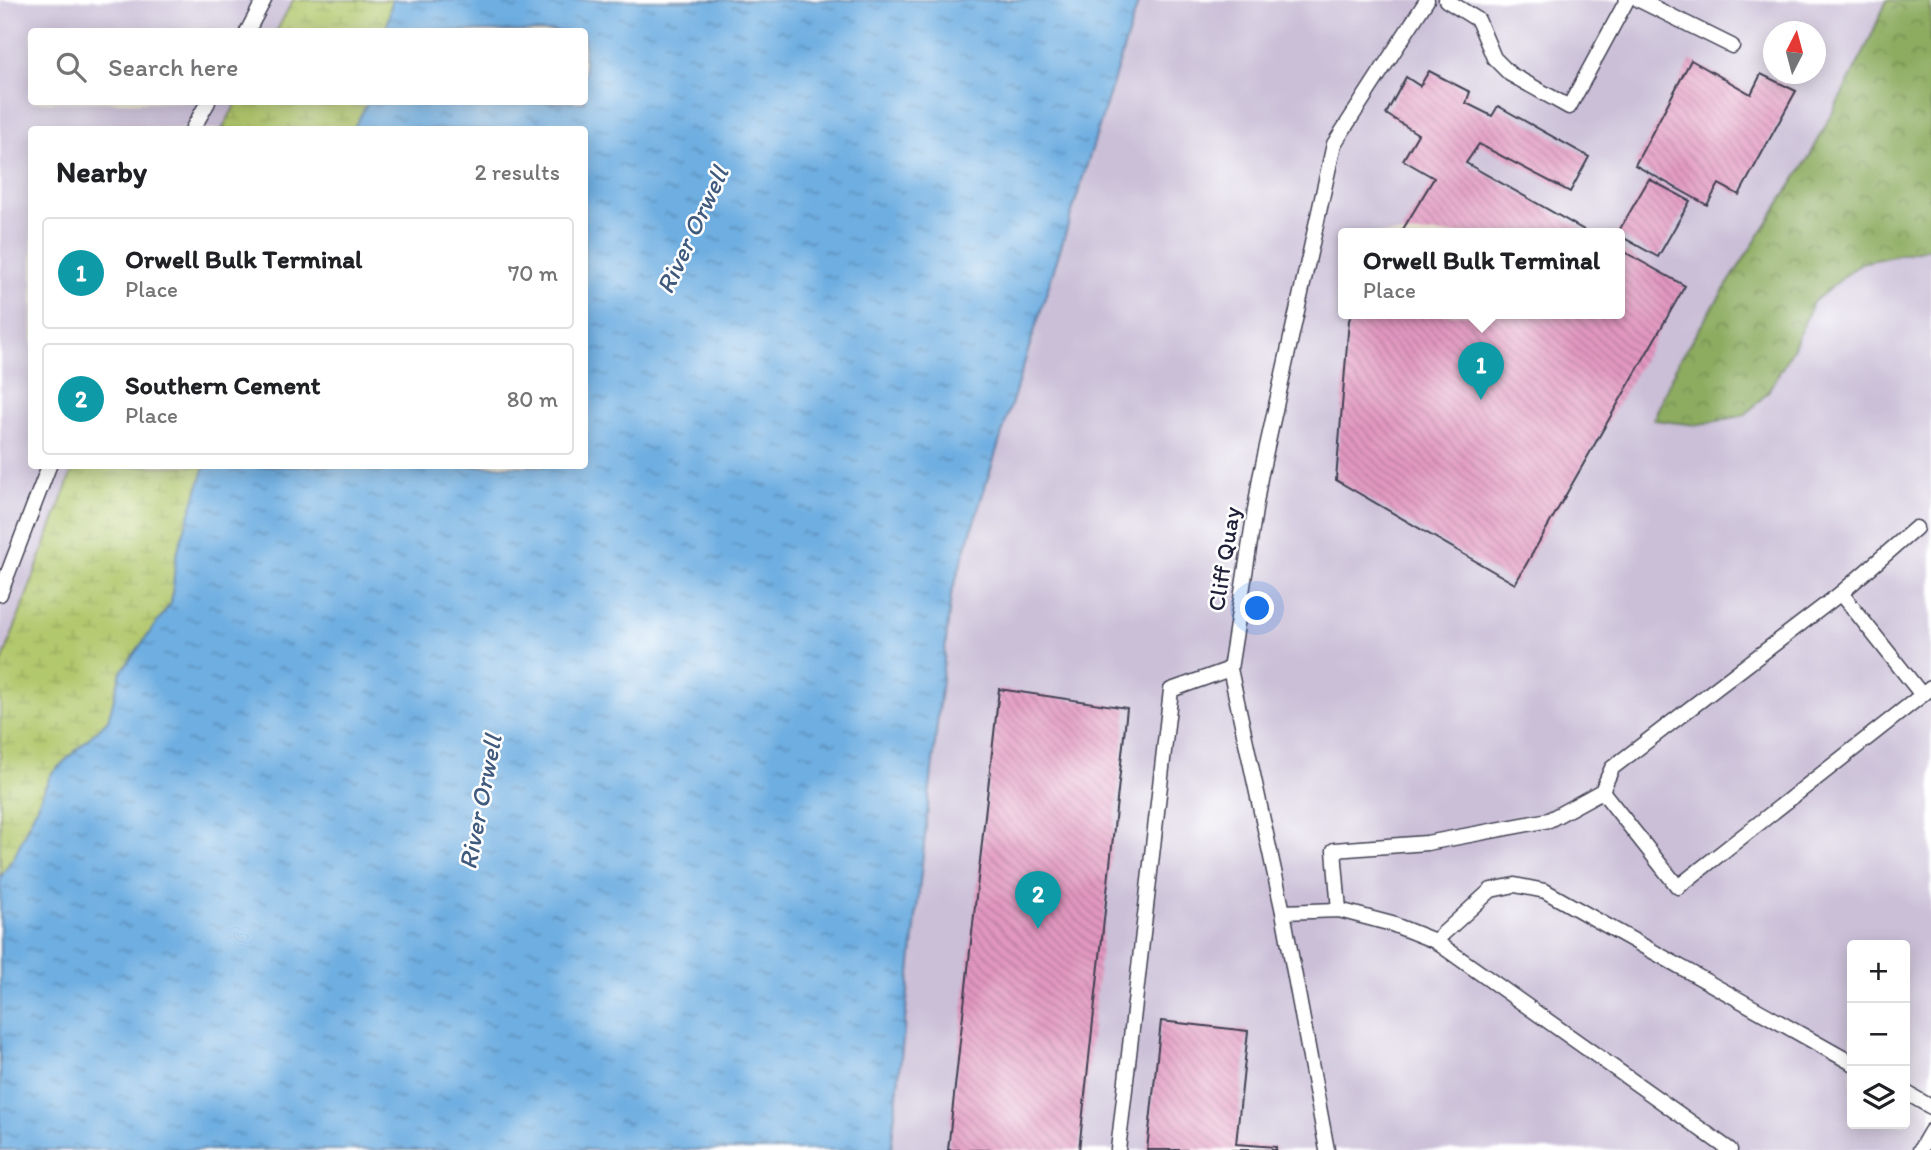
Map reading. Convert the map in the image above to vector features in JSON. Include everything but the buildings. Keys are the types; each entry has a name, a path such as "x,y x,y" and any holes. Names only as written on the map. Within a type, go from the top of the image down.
{"lane":[{"path":"249,28 264,0"},
{"name":"Cliff Quay","path":"1327,1150 1283,912 1230,669 1261,478 1334,144 1427,0"},
{"path":"1446,0 1478,20 1494,58 1510,74 1569,107 1627,0"},
{"path":"1639,0 1732,46"},
{"path":"194,126 206,105"},
{"path":"0,594 48,469"},
{"path":"1339,910 1334,850 1427,843 1549,820 1602,791 1612,768 1841,593 1916,528"},
{"path":"1602,791 1678,887 1926,691 1841,593"},
{"path":"1118,1150 1171,690 1230,669"},
{"path":"1435,941 1490,890 1514,885 1545,891 1847,1060"},
{"path":"1283,912 1339,910 1392,924 1435,941 1730,1150"},
{"path":"1910,1096 1931,1107"},
{"path":"1920,1150 1931,1131"}],"shaded area":[{"path":"0,0 293,0 278,28 28,28 28,105 235,105 224,126 28,126 28,469 73,469 0,668"},
{"path":"1139,0 1931,0 1931,1150 891,1150 951,595"}],"green space":[{"path":"293,0 433,0 429,28 278,28"},
{"path":"1887,0 1931,0 1931,248 1861,263 1813,302 1793,349 1768,392 1745,415 1697,425 1653,420 1679,360 1810,156 1865,50"},
{"path":"235,105 419,105 412,126 224,126"},
{"path":"73,469 260,469 0,946 0,668"}],"water":[{"name":"River Orwell","path":"392,0 1139,0 951,595 891,1150 0,1150 0,878 15,855 51,774 108,720 121,672 171,603 176,556 204,469 588,469 588,126 355,126 366,105 588,105 588,28 387,28"}],"place":[{"name":"Orwell Bulk Terminal","path":"1481,400"},
{"name":"Southern Cement","path":"1038,929"}]}
